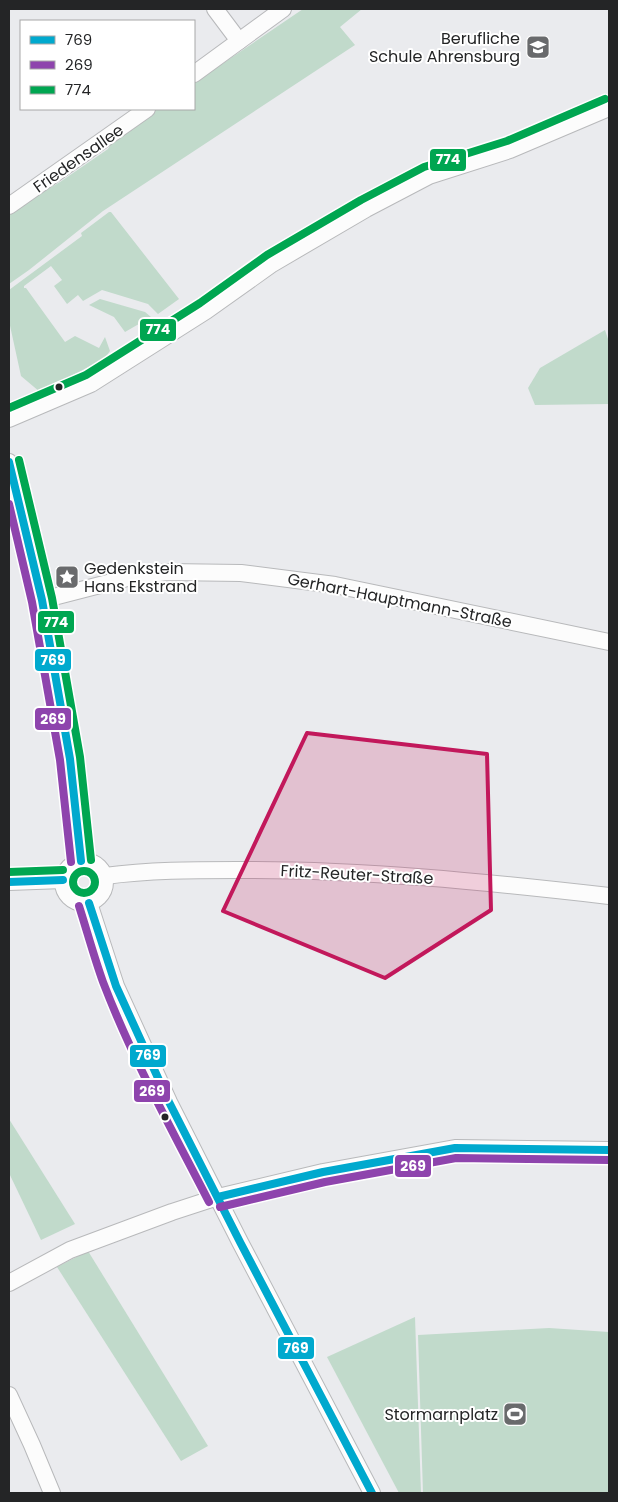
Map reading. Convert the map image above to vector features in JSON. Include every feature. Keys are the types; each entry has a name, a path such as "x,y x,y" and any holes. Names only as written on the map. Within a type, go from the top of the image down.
{"street":[{"path":"215,9 239,41"},
{"path":"195,73 283,9"},
{"path":"9,419 90,384 206,311 272,264 374,204 429,176 510,150 609,108"},
{"name":"Friedensallee","path":"9,206 146,110"},
{"path":"9,462 42,600 70,759 81,861"},
{"name":"Gerhart-Hauptmann-Straße","path":"42,600 135,576 167,572 241,573 335,585 609,642"},
{"path":"81,861 91,862 101,869 105,876 103,892 90,903 82,904 72,900 64,890 63,880 68,868 72,864 81,861"},
{"name":"Fritz-Reuter-Straße","path":"105,876 154,870 286,869 433,877 609,896"},
{"path":"9,882 63,880"},
{"path":"90,903 116,986 138,1037 218,1197 372,1493"},
{"path":"9,1283 70,1250 172,1212 218,1197 323,1172 455,1148 609,1150"},
{"path":"9,1395 52,1493"}],"highlighted area":[{"path":"307,733 487,754 491,910 385,978 223,911"}],"green space":[{"path":"303,9 362,9 340,27 355,45 103,211 9,284 9,212 60,182 108,149 112,142 155,110 195,110 195,82"},
{"path":"111,212 179,299 158,314 148,304 102,290 83,301 78,295 67,304 54,286 62,280 51,266 24,286 24,288 26,288 65,342 75,336 99,348 105,337 110,351 104,359 40,392 21,376 9,321 9,290 82,236 81,233"},
{"path":"100,299 145,312 151,317 125,332 114,317 89,305"},
{"path":"605,330 609,342 609,404 535,405 528,388 540,368"},
{"path":"9,1119 75,1224 41,1240 9,1173"},
{"path":"88,1251 208,1446 181,1461 57,1267"},
{"path":"415,1317 421,1493 399,1493 327,1357"},
{"name":"Stormarnplatz","path":"549,1328 609,1332 609,1493 423,1493 418,1335"}],"transit line":[{"name":"774","path":"9,408 86,375 200,303 267,255 361,200 424,167 507,141 605,99"},
{"name":"774","path":"19,460 52,598 80,757 91,860"},
{"name":"769","path":"9,462 42,600 70,759 81,861"},
{"name":"269","path":"9,504 32,602 60,760 71,862"},
{"name":"774","path":"9,872 63,870"},
{"name":"774","path":"84,871 94,878 95,882 88,892 84,893 74,886 73,882 80,872 84,871"},
{"name":"769","path":"9,882 63,880"},
{"name":"769","path":"89,903 116,986 169,1102 372,1493"},
{"name":"269","path":"79,906 114,1010 153,1094 209,1202"},
{"name":"769","path":"218,1197 323,1172 455,1148 609,1150"},
{"name":"269","path":"220,1207 325,1182 456,1158 609,1160"}],"place":[{"name":"Berufliche Schule Ahrensburg","path":"538,47"},
{"name":"Gedenkstein Hans Ekstrand","path":"67,577"},
{"name":"Stormarnplatz","path":"515,1414"}]}
